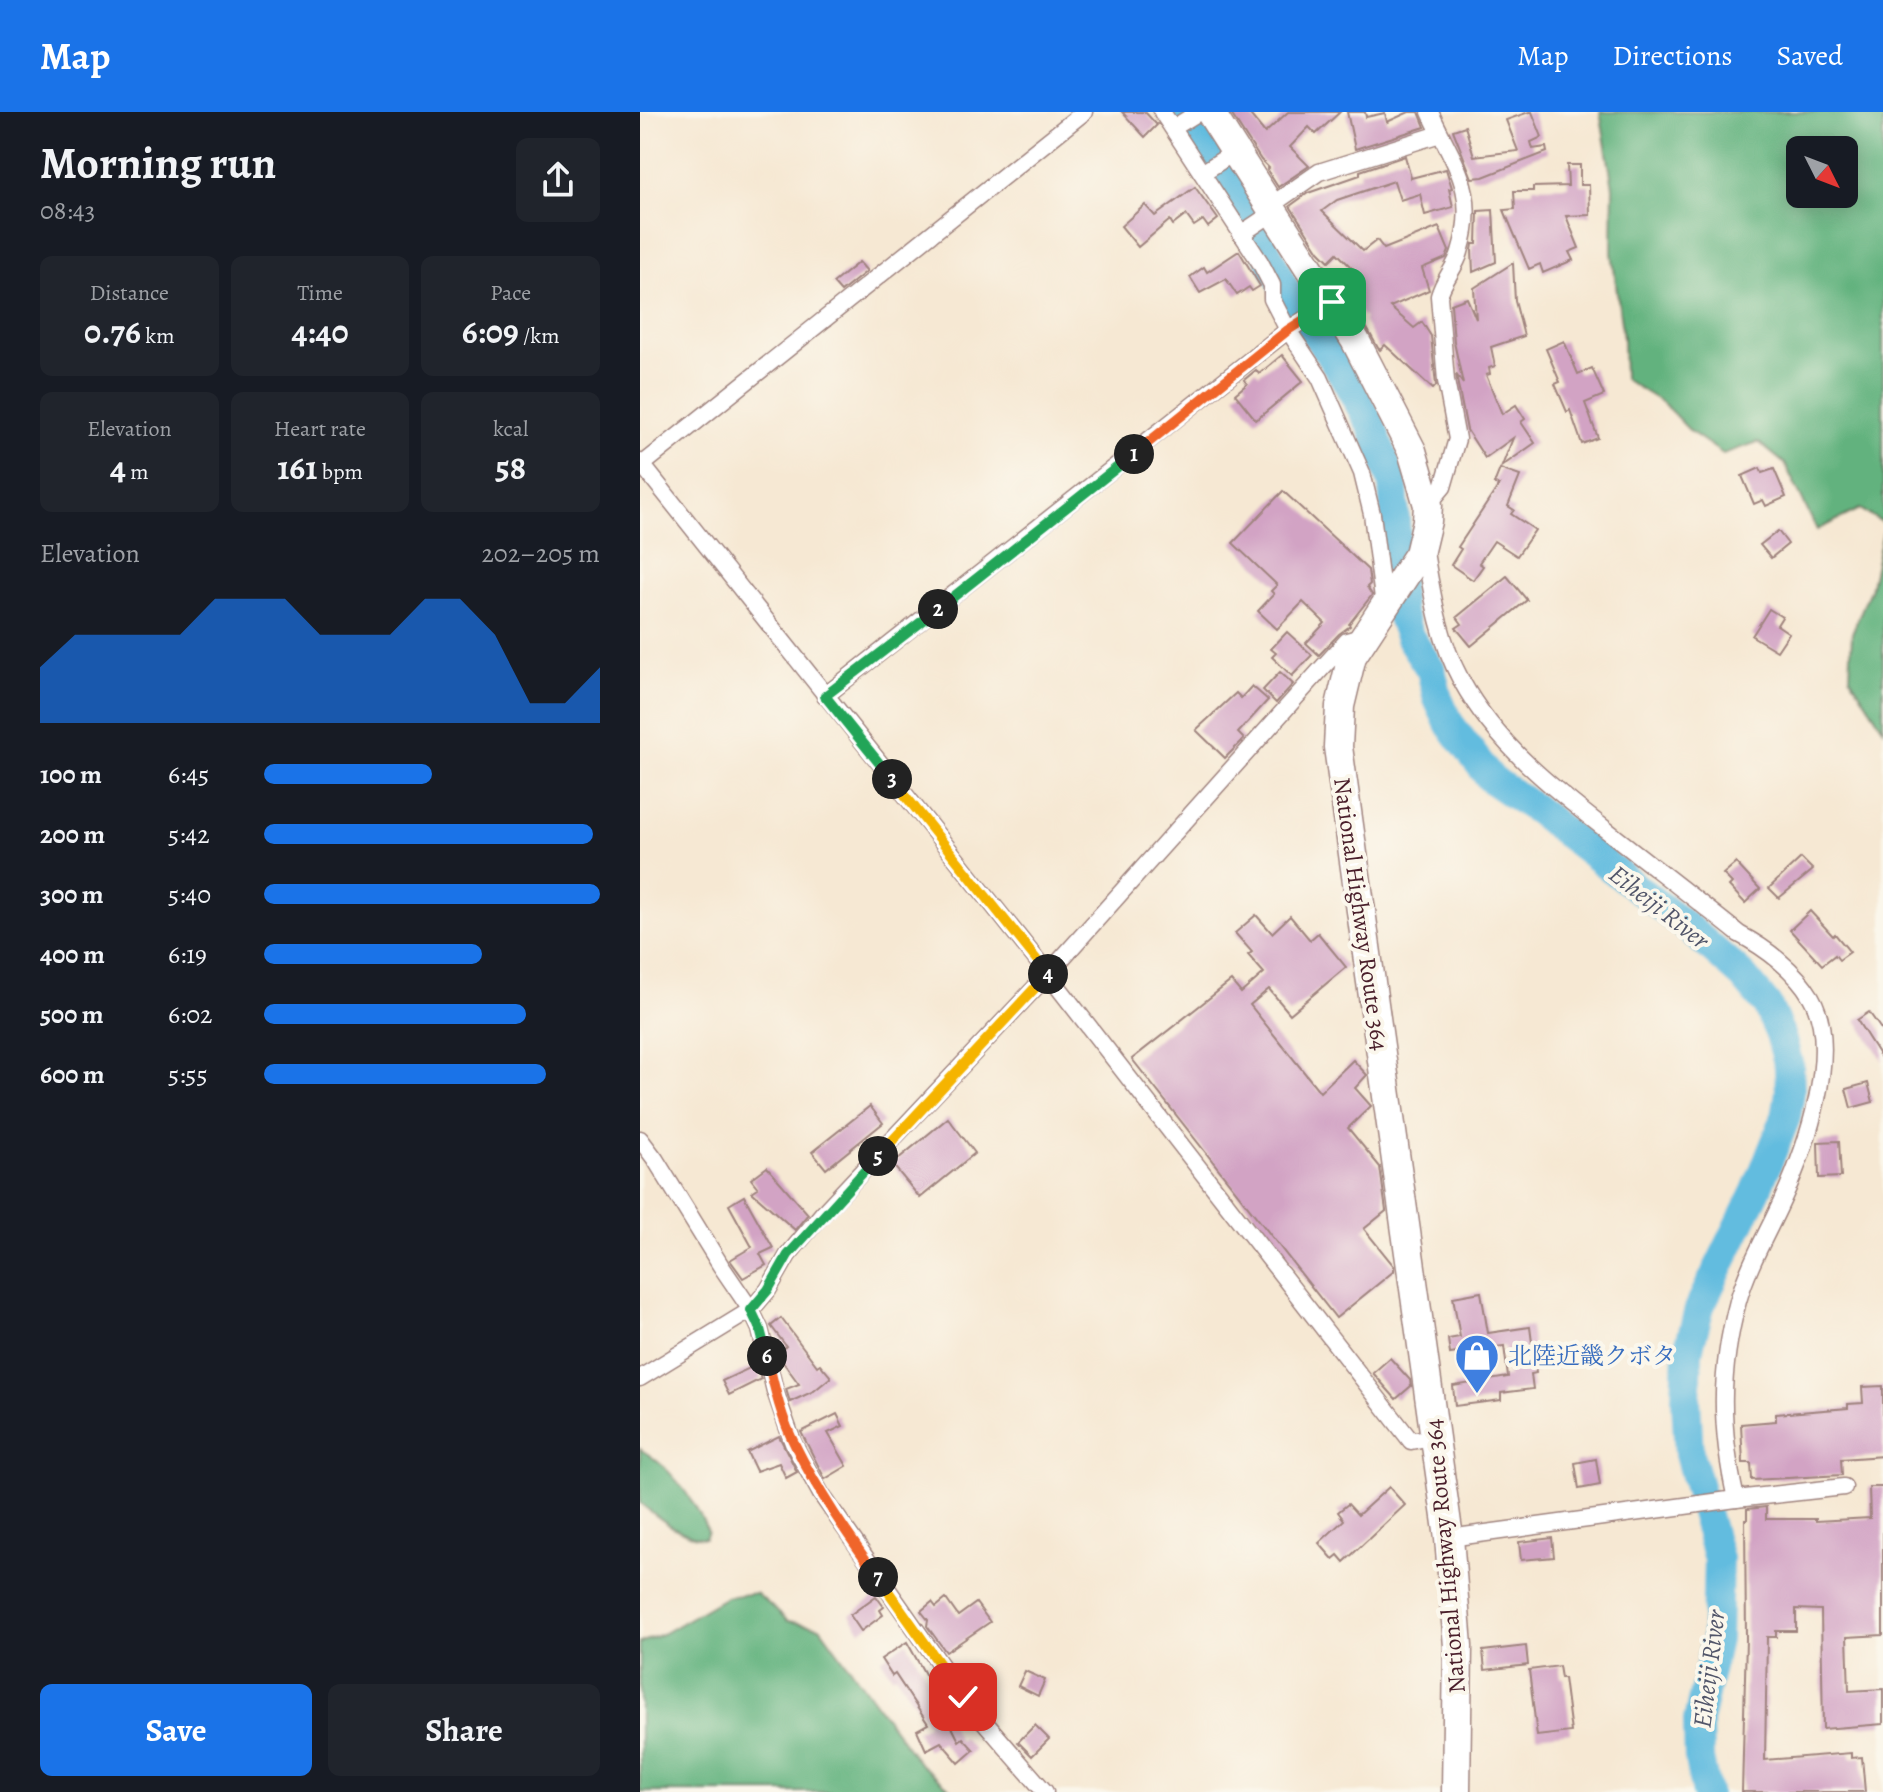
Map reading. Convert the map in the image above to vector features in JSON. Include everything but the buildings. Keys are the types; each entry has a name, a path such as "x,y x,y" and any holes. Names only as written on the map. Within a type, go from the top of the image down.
{"highway":[{"name":"National Highway Route 364","path":"1210,112 1232,154 1328,305 1355,340 1412,451 1428,505 1421,548 1352,656 1340,706 1338,747 1449,1538 1458,1646 1456,1792"}],"street":[{"path":"1084,112 641,464 1048,974 1411,1441 1436,1436"},
{"path":"1162,112 1175,127 1243,233 1272,285 1272,299 1320,378 1362,473 1386,603"},
{"path":"1175,127 1199,112"},
{"path":"1428,505 1443,487 1457,439 1446,381 1439,296 1460,255 1466,228 1467,197 1464,181 1430,112"},
{"path":"1243,233 1319,172 1440,134"},
{"path":"1204,172 1232,154"},
{"path":"825,696 1292,328 1328,305"},
{"path":"1421,548 1438,624 1460,679 1506,745 1606,830 1739,934 1759,944 1790,972 1812,998 1820,1022 1820,1086 1812,1126 1783,1200 1754,1256 1739,1300 1729,1345 1723,1413 1730,1500"},
{"path":"640,1378 751,1310 768,1290 788,1255 822,1214 1048,974 1331,658 1347,641 1362,636"},
{"path":"640,1139 751,1310 760,1329 775,1391 793,1443 821,1494 963,1697 1045,1792"},
{"path":"1449,1538 1844,1487"}],"green space":[{"path":"1600,112 1883,112 1883,523 1860,509 1817,530 1785,464 1758,442 1723,454 1691,432 1663,403 1624,379 1623,339 1612,252 1613,187"},
{"path":"1883,532 1883,728 1850,677 1852,633 1870,590"},
{"path":"640,1449 662,1465 688,1496 708,1531 705,1538 679,1530 640,1503"},
{"path":"756,1593 788,1621 820,1627 919,1763 955,1792 640,1792 640,1643 664,1633 726,1597"}],"waterway":[{"name":"Eiheiji River","path":"1176,112 1249,215 1285,289 1342,373 1371,425 1393,483 1400,613 1410,638 1431,670 1438,699 1449,723 1491,779 1535,809 1692,931 1743,976 1767,1005 1780,1034 1789,1066 1790,1092 1786,1117 1756,1191 1700,1306 1688,1351 1686,1400 1689,1454 1718,1559 1716,1639 1698,1721 1699,1760 1706,1792"}],"place":[{"name":"北陸近畿クボタ","path":"1477,1395"}],"route":[{"path":"963,1697 821,1494 793,1443 775,1391 760,1329 751,1310 768,1290 788,1255 822,1214 1048,974 825,696 1288,330 1332,302"}]}
